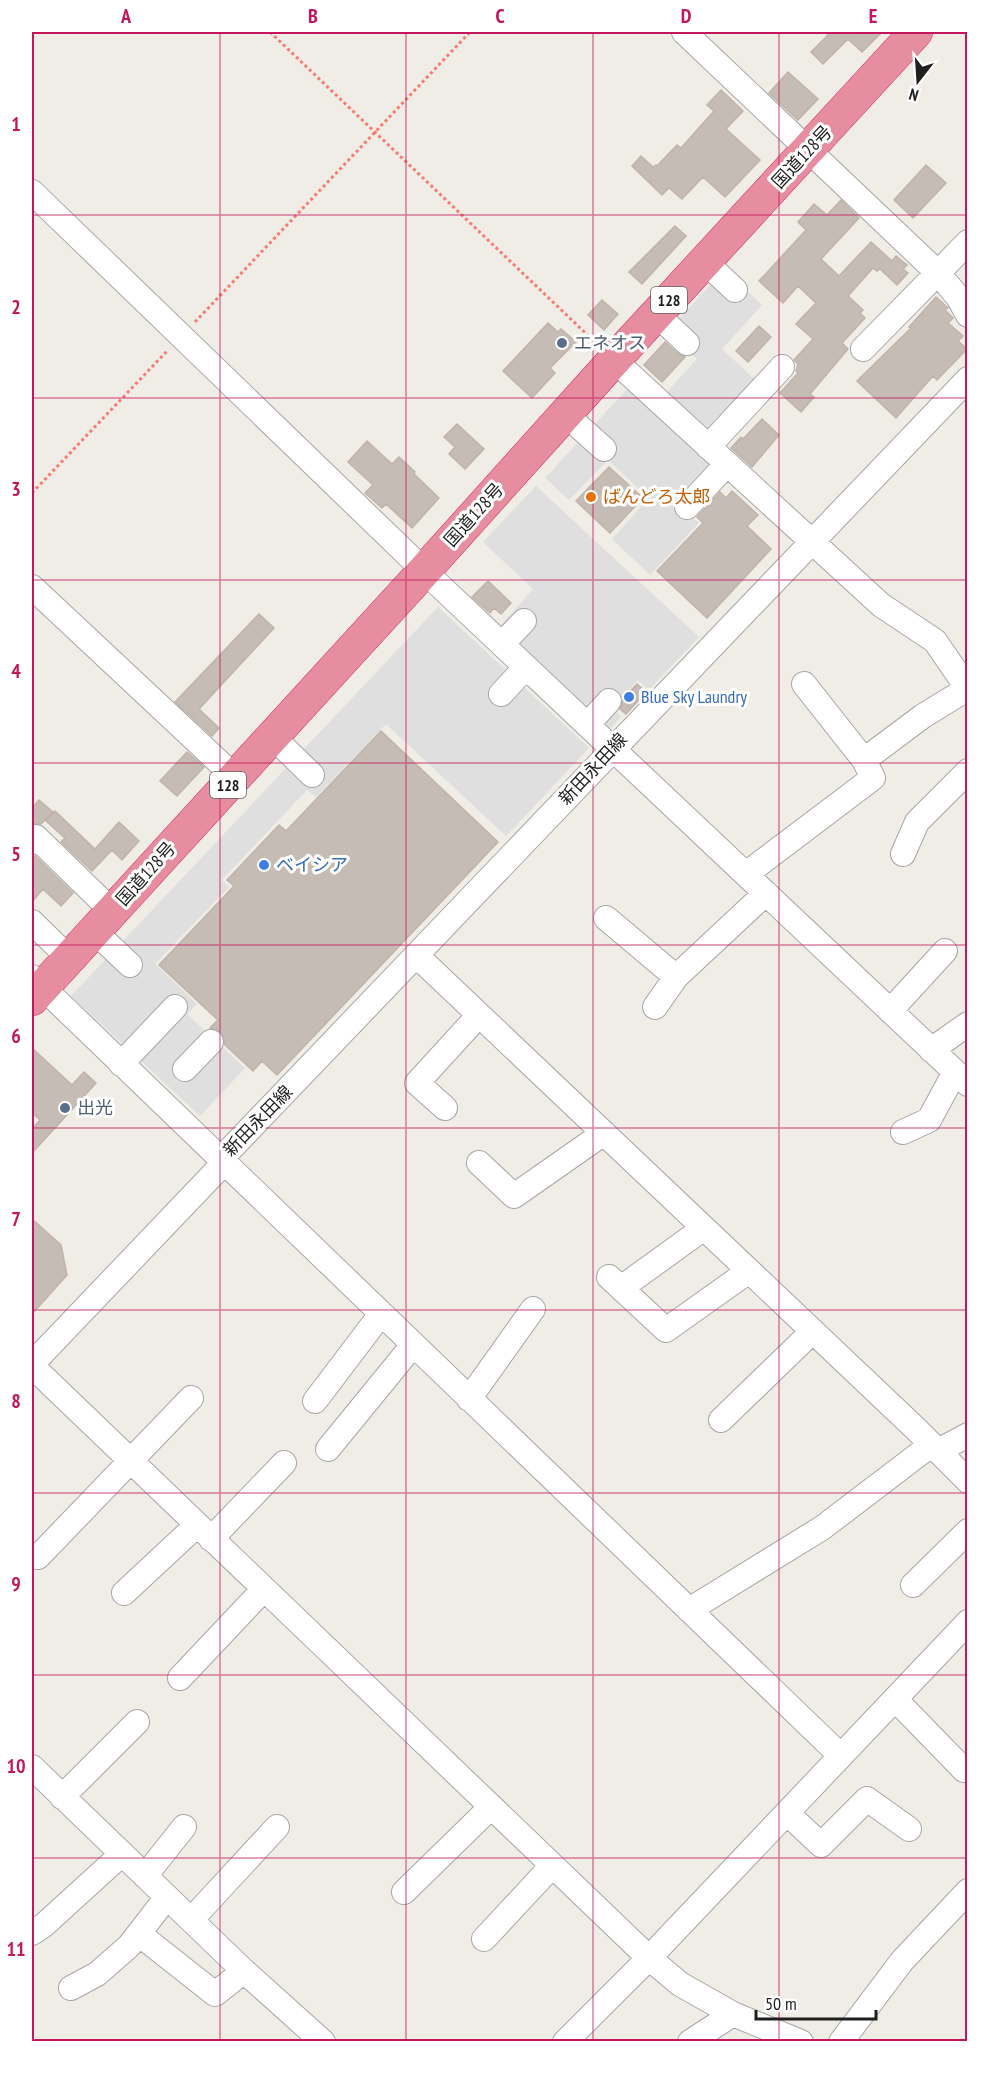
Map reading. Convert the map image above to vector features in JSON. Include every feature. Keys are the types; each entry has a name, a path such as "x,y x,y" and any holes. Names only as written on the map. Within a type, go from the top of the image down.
{"highway":[{"name":"国道128号","path":"35,988 69,958 916,32"}],"street":[{"path":"684,32 938,273 958,297 968,315"},
{"path":"32,192 424,571 961,1078 929,1120 903,1132"},
{"path":"863,350 968,242"},
{"path":"705,262 735,290"},
{"path":"656,314 687,343"},
{"path":"614,360 881,605 935,641 968,689 923,716 864,760"},
{"path":"708,447 782,367"},
{"name":"新田永田線","path":"32,1365 612,749 968,379"},
{"path":"565,414 604,449"},
{"path":"687,507 727,464"},
{"path":"32,587 235,777"},
{"path":"502,644 524,621"},
{"path":"501,694 526,667"},
{"path":"746,873 873,778 864,760 804,684"},
{"path":"587,724 609,701"},
{"path":"272,736 312,775"},
{"path":"903,854 917,822 968,771"},
{"path":"32,842 36,837 103,921 130,965"},
{"path":"656,1007 676,977 766,893"},
{"path":"606,918 676,977"},
{"path":"32,922 69,958"},
{"path":"890,1011 945,951"},
{"path":"417,956 968,1481"},
{"path":"35,988 121,1064 841,1756"},
{"path":"121,1064 175,1007"},
{"path":"444,1108 417,1083 479,1014"},
{"path":"931,1050 968,1024"},
{"path":"185,1069 211,1042"},
{"path":"479,1163 514,1196 604,1133"},
{"path":"704,1228 615,1282 666,1330 749,1270"},
{"path":"469,1399 533,1309"},
{"path":"315,1401 381,1314"},
{"path":"721,1420 813,1331"},
{"path":"328,1449 412,1345"},
{"path":"32,1365 649,1958 680,1984 733,2014 801,2042"},
{"path":"38,1557 191,1398"},
{"path":"689,1610 822,1528 934,1448 968,1436"},
{"path":"124,1593 204,1532 284,1463"},
{"path":"913,1585 968,1531"},
{"path":"180,1678 264,1589"},
{"path":"565,2042 649,1958 968,1622"},
{"path":"895,1699 964,1770"},
{"path":"62,1797 137,1722"},
{"path":"32,1767 244,1971 307,2036"},
{"path":"787,1813 821,1845 867,1799 909,1829"},
{"path":"404,1892 491,1807"},
{"path":"145,1876 184,1827"},
{"path":"191,1920 277,1827"},
{"path":"32,1933 44,1925 122,1854"},
{"path":"484,1939 552,1866"},
{"path":"841,2042 902,1961 968,1891"},
{"path":"71,1988 97,1974 129,1946 167,1897"},
{"path":"139,1934 215,1994 244,1971"},
{"path":"690,2042 733,2014"}],"path":[{"path":"270,32 614,360"},
{"path":"32,493 470,32"}],"shaded area":[{"path":"724,270 762,305 722,349 757,381 710,433 666,393 697,359 667,332"},
{"path":"629,387 726,477 691,516 699,523 650,575 612,539 649,498 608,460 569,500 545,478"},
{"path":"536,486 699,637 649,690 638,680 612,708 621,717 609,730 499,627 533,589 483,542"},
{"path":"438,607 589,748 506,836 386,724 316,797 307,790 222,880 229,887 155,964 197,1004 187,1014 245,1068 200,1116 71,996"}],"building":[{"path":"831,32 882,32 862,52 848,39 823,64 811,52"},
{"path":"788,72 818,99 798,120 769,93"},
{"path":"721,90 743,111 726,129 760,160 725,197 703,177 682,199 669,188 662,195 632,166 641,156 653,167 657,166 677,145 681,148 714,111 707,105"},
{"path":"926,165 946,183 913,218 894,200"},
{"path":"841,200 859,218 821,259 839,276 871,242 892,261 896,256 907,265 903,269 908,273 897,285 880,269 877,271 873,268 848,296 863,310 860,313 865,318 842,343 848,349 810,394 814,397 801,412 780,393 798,373 796,371 798,364 794,360 813,339 796,324 816,303 798,286 783,303 759,281 806,230 798,222 814,204 827,215"},
{"path":"675,226 686,236 642,284 629,272"},
{"path":"936,297 948,308 945,310 953,318 948,323 963,336 958,341 967,349 937,380 933,376 896,418 857,381 911,328 909,327"},
{"path":"602,300 618,314 604,330 588,315"},
{"path":"548,323 558,332 561,329 576,342 550,368 555,373 532,398 503,371"},
{"path":"759,326 771,337 748,362 736,351"},
{"path":"665,342 685,357 662,382 644,365"},
{"path":"762,419 779,435 752,467 731,448"},
{"path":"457,424 484,449 465,469 449,454 455,447 444,437"},
{"path":"367,441 392,464 399,457 439,498 412,528 386,504 382,508 365,493 373,485 348,462"},
{"path":"609,467 643,498 610,533 576,501"},
{"path":"732,491 758,515 747,526 771,549 707,618 657,571 703,523 697,517 720,492 726,498"},
{"path":"488,581 511,603 501,614 494,608 490,613 472,597"},
{"path":"259,614 274,628 199,709 219,728 212,736 175,702"},
{"path":"637,684 646,692 626,714 620,709 623,699"},
{"path":"381,731 498,842 277,1075 262,1061 253,1071 225,1045 221,1032 210,1028 218,1020 159,965 234,886 227,880 279,825 286,831"},
{"path":"187,752 204,767 177,796 160,781"},
{"path":"39,800 53,812 41,824 32,824 32,808"},
{"path":"55,811 95,849 119,822 139,841 122,860 112,850 92,871 61,842 65,838 46,821"},
{"path":"35,856 73,893 61,906 43,889 32,902 32,858"},
{"path":"32,1048 72,1085 84,1072 96,1083 32,1153 32,1129 40,1120 32,1113"},
{"path":"32,1219 61,1245 67,1275 32,1314"}],"place":[{"name":"エネオス","path":"562,343"},
{"name":"ばんどろ太郎","path":"591,497"},
{"name":"Blue Sky Laundry","path":"629,697"},
{"name":"ベイシア","path":"264,865"},
{"name":"出光","path":"65,1108"}]}
